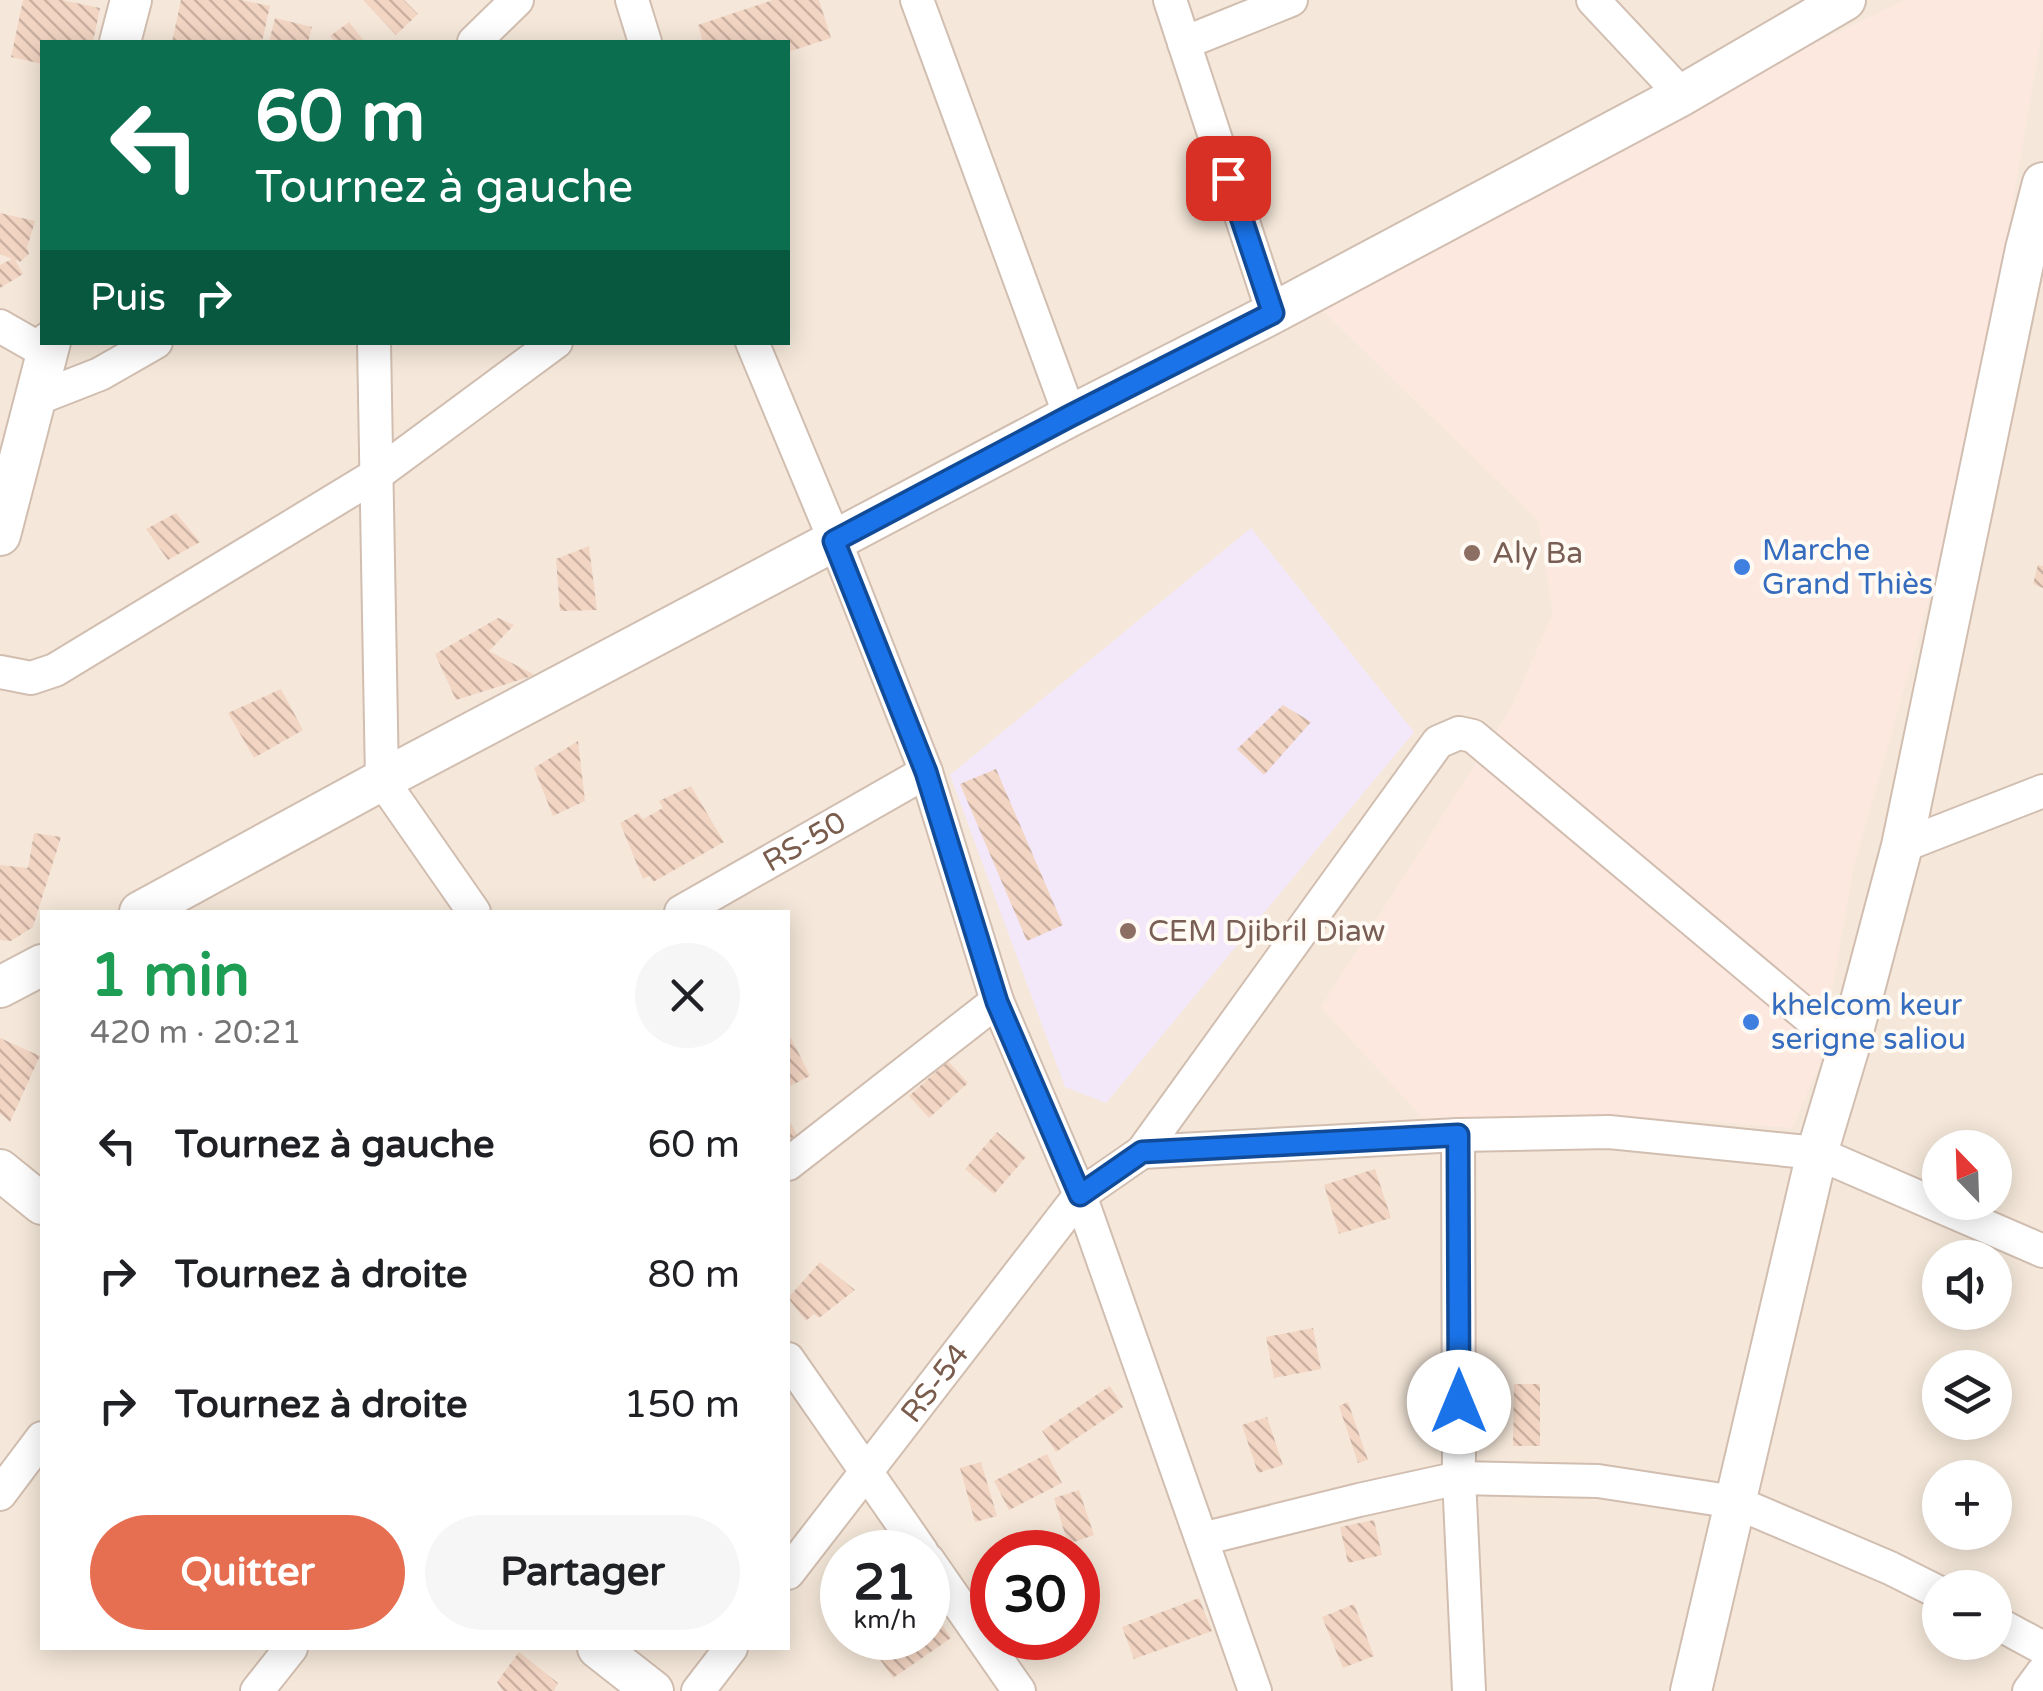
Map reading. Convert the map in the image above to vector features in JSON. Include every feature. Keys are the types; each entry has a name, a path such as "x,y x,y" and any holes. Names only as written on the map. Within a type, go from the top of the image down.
{"street":[{"path":"120,40 130,0"},
{"path":"476,40 517,0"},
{"path":"632,0 645,40"},
{"path":"916,0 1070,416"},
{"path":"1170,0 1273,313"},
{"path":"1184,44 1290,0"},
{"path":"1593,0 1682,95"},
{"path":"144,910 382,780 1682,95 1845,0"},
{"path":"1690,1691 1816,1154 1902,846 2035,250 2043,182"},
{"path":"0,326 40,344"},
{"path":"36,400 100,374 151,345"},
{"path":"374,345 382,780 473,910"},
{"path":"0,672 30,678 55,670 376,475 552,345"},
{"path":"753,345 926,772 997,1002 1080,1195 1255,1691"},
{"path":"0,535 48,348"},
{"path":"1142,1152 1438,742 1459,733 1473,736 1848,1050"},
{"name":"RS-50","path":"684,910 926,772"},
{"path":"1902,846 2043,791"},
{"path":"0,987 40,967"},
{"path":"790,1162 997,1002"},
{"path":"1142,1152 1458,1135 1609,1132 1816,1154 2043,1251"},
{"path":"1458,1135 1459,1478 1469,1691"},
{"name":"RS-54","path":"790,1570 1080,1195 1142,1152"},
{"path":"0,1170 40,1202"},
{"path":"790,1362 907,1530"},
{"path":"0,1494 40,1441"},
{"path":"1202,1539 1459,1478 1598,1480 1735,1502 1922,1584"},
{"path":"950,1592 1019,1691"},
{"path":"2012,1631 2043,1648"},
{"path":"256,1691 288,1650"},
{"path":"601,1650 653,1691"},
{"path":"698,1691 729,1650"},
{"path":"2028,1691 2043,1672"}],"shaded area":[{"path":"0,0 2043,0 2043,1691 0,1691"},
{"name":"Marche Grand Thiès","path":"1905,0 2043,0 2043,24 1970,455 1853,869 1819,1066 1792,1128 1697,1120 1578,1121 1435,1131 1321,1007 1513,705 1553,613 1538,520 1323,311 1664,116"},
{"name":"CEM Djibril Diaw","path":"1251,528 1414,732 1106,1103 1065,1087 950,775"}],"building":[{"path":"23,0 62,0 100,8 93,40 40,40 40,64 11,57"},
{"path":"181,0 241,0 270,6 262,40 172,40"},
{"path":"363,0 404,0 418,14 396,35"},
{"path":"773,0 819,0 831,38 790,51 790,40 702,40 698,25"},
{"path":"275,18 312,27 309,40 270,40"},
{"path":"349,22 363,40 333,40 330,36"},
{"path":"0,213 35,221 27,248 29,254 20,262 15,260 23,274 0,288 0,265 12,259 0,254"},
{"path":"176,513 200,542 168,560 146,529"},
{"path":"589,546 597,610 560,611 556,559"},
{"path":"2038,565 2043,566 2043,588 2033,584"},
{"path":"498,618 514,625 489,651 535,675 456,700 435,654"},
{"path":"281,689 303,730 254,758 228,713"},
{"path":"1283,705 1311,722 1264,775 1237,749"},
{"path":"578,741 585,801 553,816 534,768"},
{"path":"996,769 1063,925 1027,941 960,784"},
{"path":"691,786 724,842 653,882 650,876 643,879 620,823 638,813 643,819 663,808 659,801"},
{"path":"34,833 61,837 33,927 11,941 0,940 0,865 28,868"},
{"path":"0,1038 40,1056 10,1122 0,1113"},
{"path":"790,1039 810,1076 790,1086"},
{"path":"948,1061 968,1083 929,1118 909,1096"},
{"path":"790,1122 803,1146 790,1153"},
{"path":"997,1132 1026,1157 994,1194 965,1169"},
{"path":"1375,1169 1391,1218 1339,1234 1324,1185"},
{"path":"820,1262 855,1290 819,1318 814,1314 806,1321 790,1296"},
{"path":"1313,1328 1321,1369 1274,1378 1266,1337"},
{"path":"1514,1384 1540,1384 1540,1446 1513,1446"},
{"path":"1110,1386 1123,1407 1056,1452 1042,1431"},
{"path":"1348,1402 1368,1460 1358,1463 1339,1406"},
{"path":"1267,1417 1283,1465 1258,1473 1242,1425"},
{"path":"1047,1454 1062,1483 1009,1510 994,1481"},
{"path":"981,1462 997,1516 975,1522 960,1468"},
{"path":"1079,1490 1092,1530 1064,1530 1054,1498"},
{"path":"1374,1520 1382,1555 1348,1563 1340,1527"},
{"path":"1199,1598 1212,1631 1134,1659 1122,1627"},
{"path":"1354,1604 1374,1656 1343,1668 1322,1617"},
{"path":"519,1652 558,1683 554,1691 503,1691 497,1682"},
{"path":"880,1660 919,1660 893,1678"}],"place":[{"name":"Aly Ba","path":"1472,553"},
{"name":"Marche Grand Thiès","path":"1742,567"},
{"name":"CEM Djibril Diaw","path":"1128,931"},
{"name":"khelcom keur serigne saliou","path":"1751,1022"}],"route":[{"path":"1228,178 1273,313 834,541 926,772 997,1002 1080,1195 1142,1152 1458,1135 1459,1402"}]}
